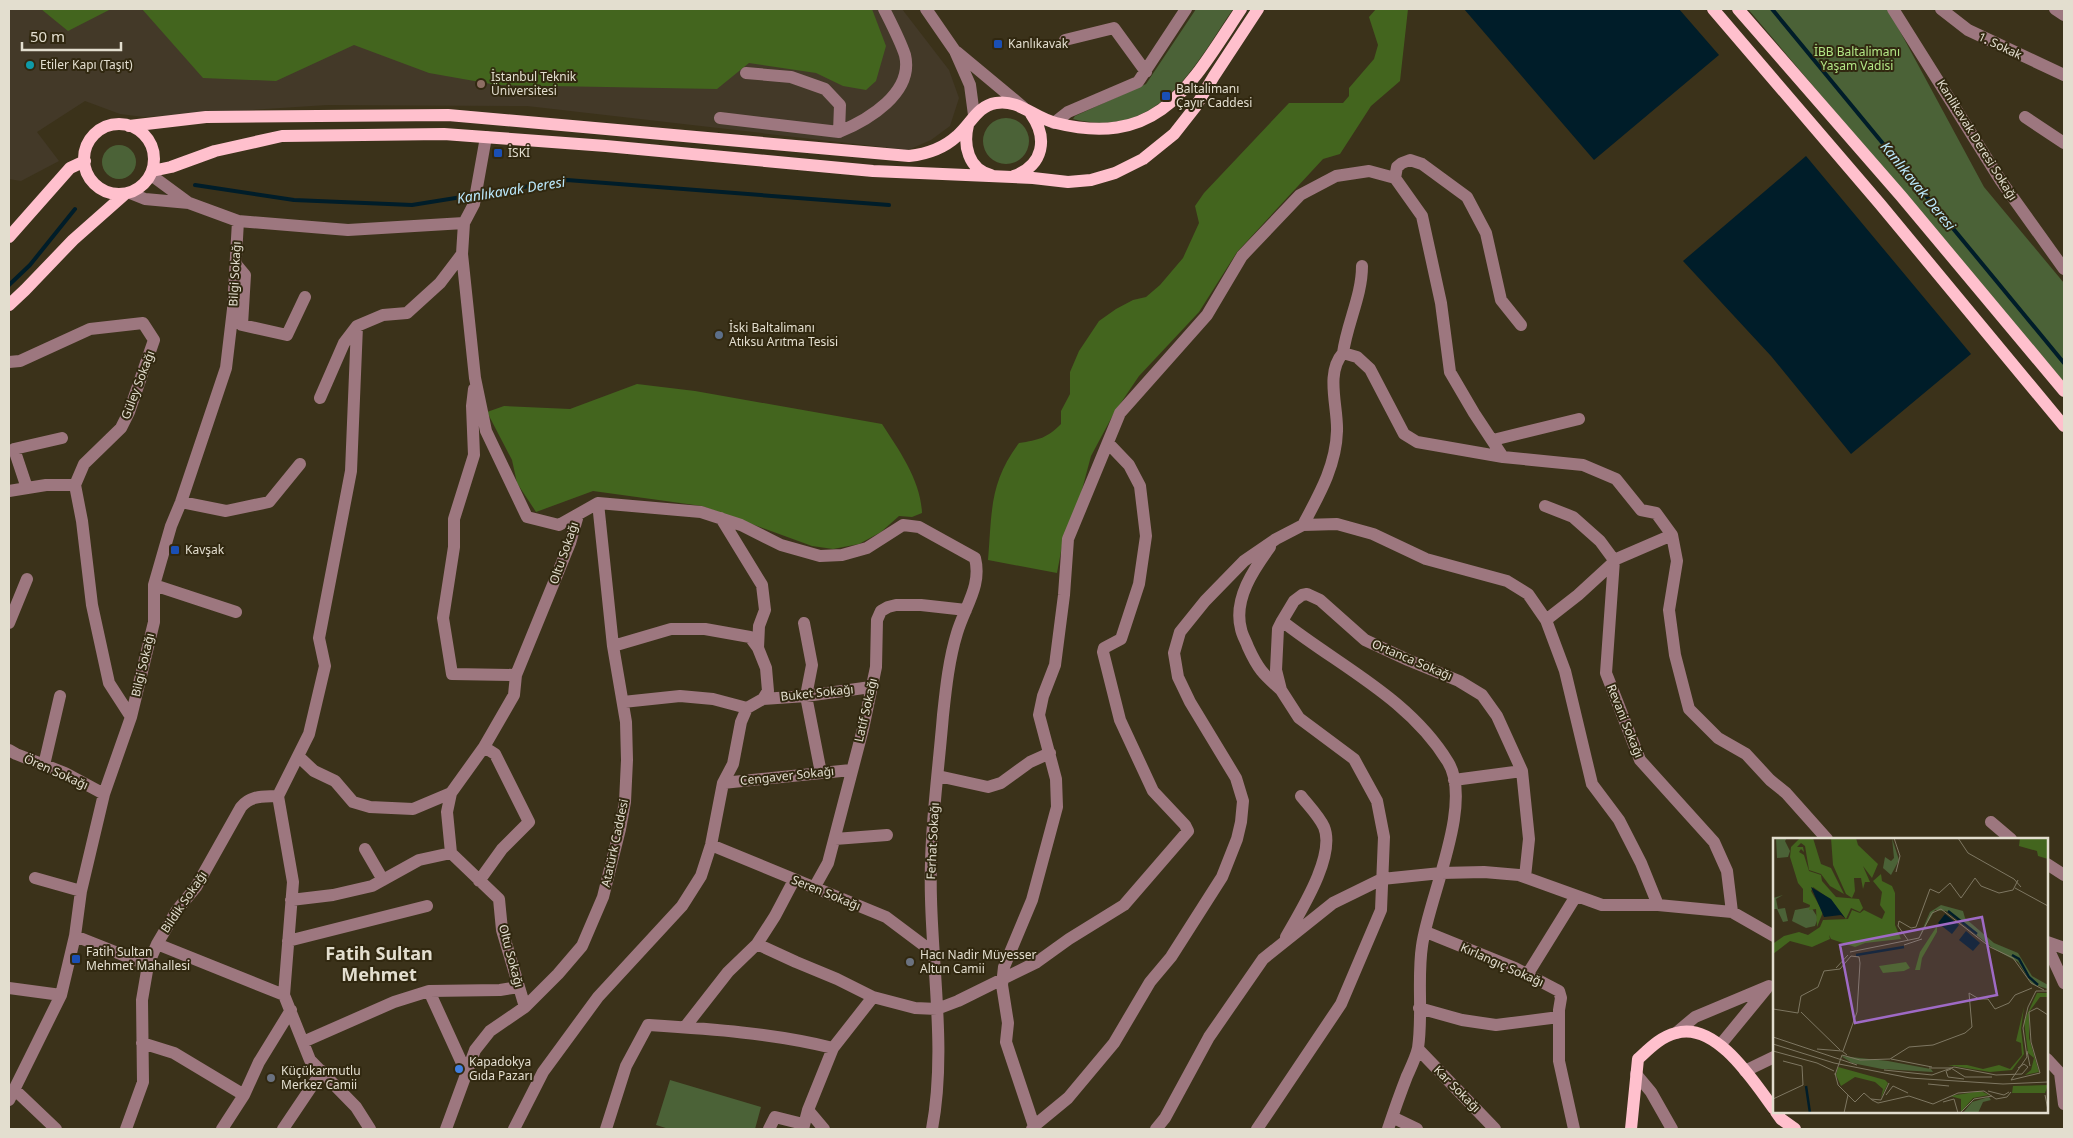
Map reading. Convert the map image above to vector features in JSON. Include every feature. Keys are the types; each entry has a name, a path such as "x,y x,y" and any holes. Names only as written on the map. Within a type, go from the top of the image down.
{"main road":[{"path":"129,126 206,117 448,115 909,156 929,153 956,137 982,108 997,102 1013,103 1054,123 1081,128 1104,130 1138,123 1162,111 1191,82 1240,9"},
{"path":"151,173 215,151 282,136 444,134 606,146 873,171 998,178 1012,177 1068,182 1091,180 1115,173 1143,159 1165,143 1186,121 1258,9"},
{"path":"1713,9 1880,204 2064,426"},
{"path":"1738,9 1901,196 2064,391"},
{"path":"1012,177 1029,168 1035,161 1040,149 1042,136 1038,124 1027,110"},
{"path":"971,120 965,136 966,148 970,159 977,168 998,178"},
{"path":"9,305 73,240 127,193 145,183 151,173 154,155 148,140 136,129 129,126 119,124 108,126 92,138 87,147 84,161 89,177 101,189 117,194 127,193"},
{"path":"9,237 70,168 84,161"},
{"path":"1631,1129 1638,1059 1655,1043 1676,1033 1691,1031 1722,1044 1746,1071 1773,1108"},
{"path":"1776,1113 1781,1119 1795,1129"}],"street":[{"path":"720,118 839,132 858,124 877,112 905,78 905,56 884,9"},
{"path":"926,9 955,51 970,85 971,120"},
{"path":"1054,123 1068,112 1138,82 1186,9"},
{"name":"Kanlikavak Deresi Sokağı","path":"1893,9 2001,181 2064,269"},
{"name":"1. Sokak","path":"1941,9 1968,30 2064,75"},
{"path":"2055,9 2064,15"},
{"path":"1065,40 1114,28 1146,72"},
{"path":"955,51 1027,110"},
{"path":"746,73 791,78 825,89 840,105 839,132"},
{"path":"2025,117 2064,143"},
{"path":"486,137 474,204 464,223 462,254 474,378 486,431 527,516 559,526 598,503 701,512 720,518 762,585 765,610 759,626 758,648"},
{"path":"1395,178 1397,168 1402,163 1410,160 1422,164 1467,196 1486,233 1501,300 1521,325"},
{"path":"1503,456 1474,413 1450,372 1442,303 1422,216 1395,178 1369,171 1336,176 1300,195 1242,256 1207,315 1120,413 1068,540 1064,595 1055,665 1043,696 1039,715 1056,779 1057,807 1032,900 1004,967 1002,985 1008,1023 1006,1042 1033,1127 1068,1098 1114,1043 1146,988 1171,957 1222,877 1237,839 1243,801 1236,778 1190,702 1178,677 1174,653 1180,632 1205,601 1244,561 1276,539 1303,525 1337,524 1373,534 1426,559 1507,581 1528,594 1546,620 1565,671 1592,784 1619,820 1641,862 1658,905"},
{"path":"151,173 189,203"},
{"path":"127,193 145,199 189,203 238,221 348,230 464,223"},
{"name":"Bilgi Sokağı","path":"11,1095 61,995 75,936 81,891 104,794 131,717 154,622 154,586 171,526 181,502 226,368 233,309 238,221"},
{"path":"320,398 344,343 356,326 383,316 407,313 440,283 462,254"},
{"path":"236,264 245,275 242,325 287,335 305,297"},
{"path":"1303,525 1328,479 1337,431 1334,385 1337,359 1343,353 1346,332 1358,300 1362,266"},
{"name":"Güley Sokağı","path":"9,362 20,362 90,329 143,323 154,340 129,412 121,428 84,464 75,485"},
{"path":"356,326 351,471 319,638 325,666 309,734 278,796 293,882 284,996 310,1060 356,1107 370,1129"},
{"path":"1343,353 1357,358 1370,369 1404,434 1417,442 1503,456 1583,465 1616,479 1641,510 1656,513 1672,535 1677,561 1668,610 1675,655 1689,709 1718,738 1746,754 1770,780 1786,793 1826,838"},
{"path":"474,378 472,406 474,455 454,519 454,547 443,618 452,674 516,675"},
{"path":"1493,440 1579,419"},
{"path":"27,488 14,449 62,438"},
{"path":"758,944 873,997 915,1008 937,1009 958,1001 1037,962 1069,939 1124,905 1188,830 1153,791 1120,720 1103,652 1104,648 1121,639 1139,584 1146,536 1140,486 1129,465 1108,443"},
{"path":"181,502 226,511 269,502 300,464"},
{"path":"9,491 46,485 75,485 82,521 92,605 109,683 131,717"},
{"name":"Atatürk Caddesi","path":"446,1129 475,1050 490,1031 525,1007 558,974 582,946 603,897 625,802 627,760 626,722 612,646 598,503"},
{"path":"1545,506 1573,517 1600,541 1614,561"},
{"name":"Oltu Sokağı","path":"451,793 484,747 514,695 516,675 570,543 578,515"},
{"name":"Ferhat Sokağı","path":"720,518 741,524 781,545 820,556 842,555 867,548 903,525 919,527 975,558 978,571 957,632 946,683 931,836 931,899 937,1009 938,1097 932,1129"},
{"path":"1546,620 1578,595 1614,561 1672,535"},
{"path":"1257,1129 1341,1004 1381,910 1384,837 1376,801 1354,759 1299,718 1281,690 1260,672 1240,629 1239,615 1242,596 1253,571 1276,539"},
{"name":"Revani Sokağı","path":"1614,561 1606,673 1640,760 1714,842 1727,871 1732,912"},
{"path":"9,623 27,579"},
{"path":"154,586 236,612"},
{"name":"Ortanca Sokağı","path":"1282,621 1294,601 1307,594 1320,600 1365,640 1408,660 1459,680 1482,695 1492,709 1513,748 1522,771 1528,839 1525,877"},
{"name":"Latif Sokağı","path":"814,888 828,863 863,729 876,667 877,620 881,611 896,605 921,605 966,610"},
{"path":"1281,690 1276,670 1278,629 1282,621 1373,684 1423,727 1449,763 1454,780 1456,800 1450,836 1422,945 1418,1049 1388,1129"},
{"path":"804,623 812,665 806,696 821,773"},
{"path":"514,1129 543,1072 598,997 682,906 701,876 711,845 723,783 733,764 741,722 747,708 762,699 768,691 766,668 758,648 750,637 705,629 671,628 612,646"},
{"name":"Buket Sokağı","path":"762,699 806,696 871,687"},
{"path":"44,765 60,696"},
{"path":"623,702 680,696 713,699 747,708"},
{"path":"479,881 502,849 529,822 495,754 484,747"},
{"name":"Ören Sokağı","path":"9,750 64,773 104,794"},
{"path":"938,776 988,786 1001,783 1030,762 1050,753"},
{"path":"298,756 314,771 335,781 353,802 370,807 412,809 451,793"},
{"name":"Cengaver Sokağı","path":"723,783 852,770"},
{"path":"1454,780 1522,771"},
{"path":"291,900 333,895 372,886 419,860 451,853 447,812 451,793"},
{"name":"Bildik Sokağı","path":"126,1129 143,1082 142,1000 148,965 157,944 177,910 196,888 241,807 247,800 255,797 278,796"},
{"path":"1282,944 1312,891 1327,846 1324,827 1300,796"},
{"path":"1991,822 2011,838"},
{"path":"835,839 887,835"},
{"name":"Seren Sokağı","path":"711,845 886,917 934,953"},
{"path":"365,849 383,880"},
{"name":"Oltu Sokağı","path":"451,853 499,899 502,930 525,1007"},
{"path":"2048,865 2064,875"},
{"path":"1156,1129 1165,1118 1209,1037 1264,959 1334,903 1382,879 1441,872 1484,872 1519,875 1602,905 1658,905 1732,912 1773,935"},
{"path":"35,878 81,891"},
{"path":"685,1027 728,972 758,944 776,916 794,880"},
{"path":"1527,975 1576,896"},
{"path":"288,941 427,906"},
{"name":"Kırlangıç Sokağı","path":"1426,932 1527,975 1559,992 1561,998 1559,1061 1574,1129"},
{"path":"75,936 148,965"},
{"path":"2048,942 2064,948"},
{"path":"157,944 284,996"},
{"path":"2048,948 2064,983"},
{"path":"1676,1033 1695,1017 1772,983"},
{"path":"1722,1044 1772,983"},
{"path":"303,1042 394,1002 429,991 500,990 519,987"},
{"path":"9,988 61,995"},
{"path":"429,991 466,1072"},
{"path":"768,1129 775,1117 803,1127 833,1048 873,997"},
{"path":"1419,1008 1462,1020 1496,1025 1559,1017"},
{"path":"222,1129 244,1095 259,1062 291,1010"},
{"path":"606,1129 626,1066 648,1024 804,1041 833,1048"},
{"path":"142,1043 174,1053 244,1095"},
{"name":"Kar Sokağı","path":"1418,1049 1495,1129"},
{"path":"1746,1071 1773,1058"},
{"path":"2048,1060 2060,1073 2064,1104"},
{"path":"282,1129 322,1071"},
{"path":"1636,1074 1651,1092 1672,1129"},
{"path":"11,1095 56,1129"},
{"path":"808,1110 824,1129"},
{"path":"1392,1117 1417,1129"}],"shaded area":[{"name":"İstanbul Teknik Üniversitesi","path":"9,9 902,9 949,70 959,98 950,126 931,140 908,150 527,106 327,105 144,117 120,114 85,101 37,132 59,161 21,181 9,179"}],"green space":[{"path":"41,9 111,9 68,31"},
{"path":"142,9 872,9 886,46 876,81 866,90 843,86 816,73 749,63 717,89 497,85 429,73 354,45 276,81 203,78"},
{"path":"1196,9 1233,9 1203,54 1170,94 1151,109 1129,119 1103,123 1073,119 1075,116 1146,84"},
{"path":"1376,9 1408,9 1400,81 1371,106 1340,154 1323,159 1237,252 1199,312 1139,376 1114,413 1091,456 1079,501 1062,546 1057,573 988,560 994,499 1002,472 1019,443 1042,438 1061,424 1061,411 1070,394 1070,372 1079,351 1099,321 1133,300 1146,297 1160,285 1183,258 1199,223 1195,206 1204,193 1289,103 1343,103 1349,96 1349,88 1374,59 1378,45 1369,17"},
{"name":"İBB Baltalimanı Yaşam Vadisi","path":"1748,9 1886,9 1889,11 1984,187 2064,283 2064,382"},
{"path":"1006,118 1019,122 1025,128 1029,141 1025,154 1019,160 1006,164 993,160 987,154 983,141 987,128 993,122"},
{"path":"119,145 126,146 131,150 135,155 135,169 131,174 126,178 119,179 112,178 107,174 103,169 102,162 103,155 107,150 112,146"},
{"path":"637,384 695,391 882,424 908,466 918,489 922,513 912,517 899,516 881,532 859,544 833,549 812,546 702,506 593,491 536,512 517,483 512,460 487,412 504,406 570,409"},
{"path":"670,1080 761,1107 755,1129 669,1129 656,1125"}],"water":[{"path":"1464,9 1679,9 1719,55 1594,160"},
{"path":"1806,156 1971,354 1851,454 1771,356 1683,261"}],"waterway":[{"name":"Kanlıkavak Deresi","path":"1772,9 2064,363"},
{"name":"Kanlıkavak Deresi","path":"195,185 294,200 412,205 567,180 889,205"},
{"name":"Kanlıkavak Deresi","path":"9,285 30,265 75,209"}],"place":[{"name":"Kanlıkavak","path":"998,44"},
{"name":"Etiler Kapı (Taşıt)","path":"30,65"},
{"name":"İstanbul Teknik Üniversitesi","path":"481,84"},
{"name":"Baltalimanı Çayır Caddesi","path":"1166,96"},
{"name":"İSKİ","path":"498,153"},
{"name":"İski Baltalimanı Atıksu Arıtma Tesisi","path":"719,335"},
{"name":"Kavşak","path":"175,550"},
{"name":"Fatih Sultan Mehmet Mahallesi","path":"76,959"},
{"name":"Hacı Nadir Müyesser Altun Camii","path":"910,962"},
{"name":"Kapadokya Gıda Pazarı","path":"459,1069"},
{"name":"Küçükarmutlu Merkez Camii","path":"271,1078"}],"district":[{"name":"Fatih Sultan Mehmet","path":"379,964"}]}
